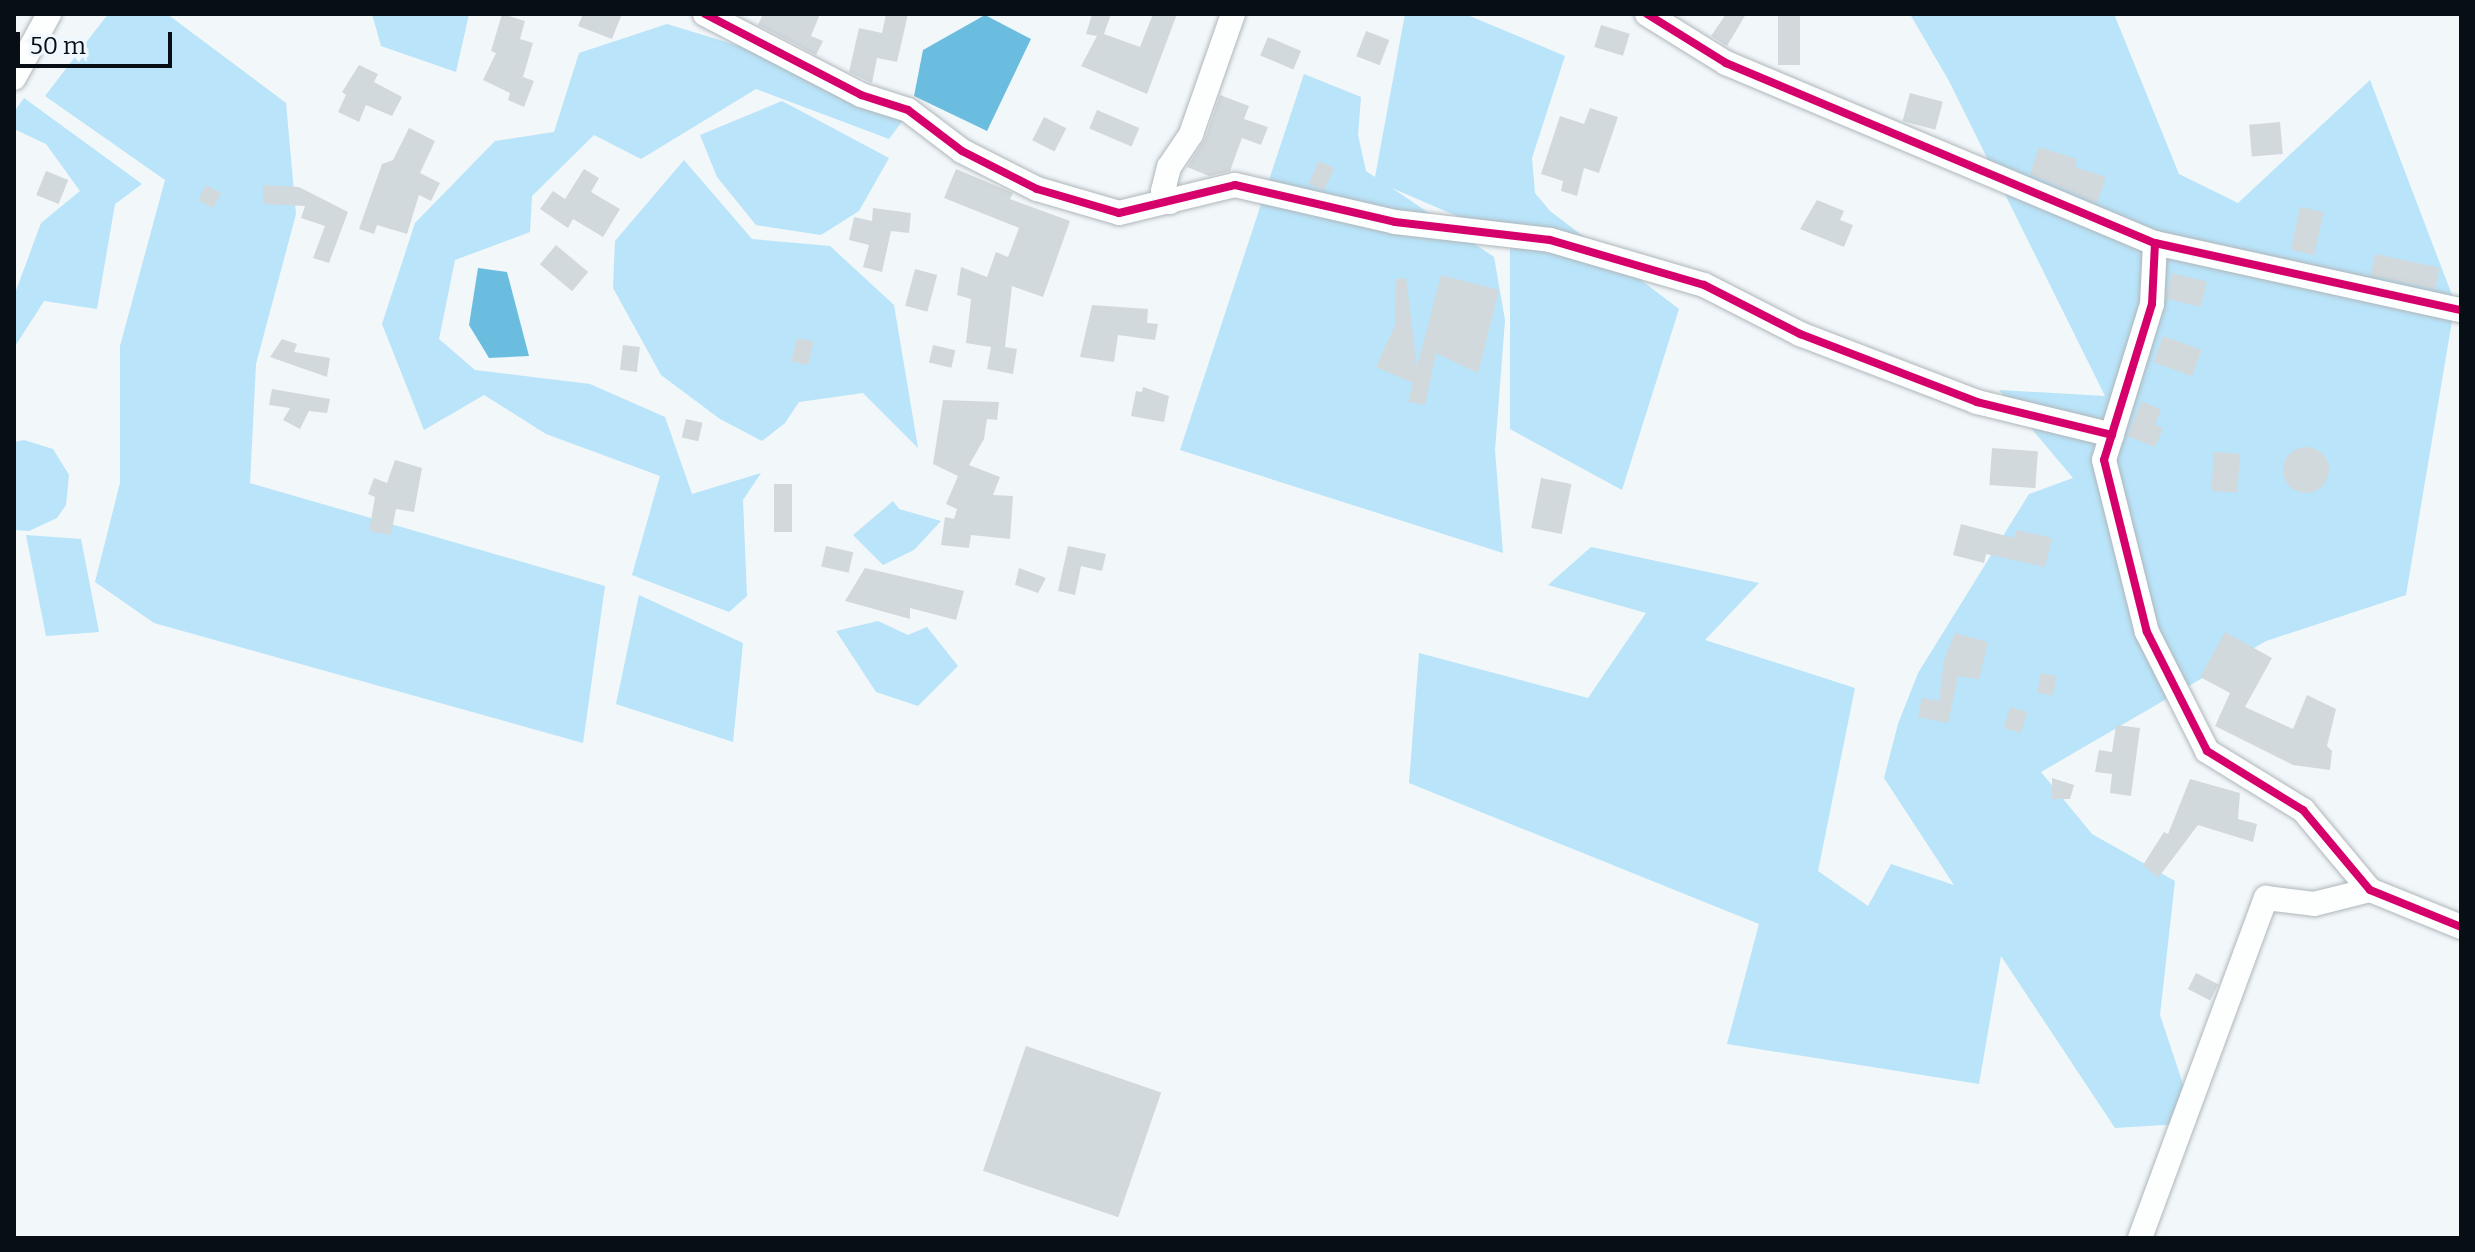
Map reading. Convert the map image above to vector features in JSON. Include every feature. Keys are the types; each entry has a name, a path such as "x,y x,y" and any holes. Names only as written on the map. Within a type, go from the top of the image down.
{"street":[{"path":"14,78 49,14"},
{"path":"705,14 861,95 908,110 962,151 1037,189 1119,213 1235,185 1395,222 1550,240 1704,285 1800,334 1977,402 2112,435"},
{"path":"1170,202 1163,191 1169,167 1191,134 1233,14"},
{"path":"1647,14 1726,63 2155,243 2461,310"},
{"path":"2155,243 2152,304 2104,460 2147,632 2207,751 2303,810 2370,890 2461,927"},
{"path":"2140,1238 2266,898 2314,904 2370,890"}],"shaded area":[{"path":"108,14 167,14 286,103 296,214 256,364 250,483 605,586 583,743 154,623 95,582 120,483 120,346 165,180 45,96"},
{"path":"372,14 469,14 456,72 381,46"},
{"path":"1405,14 1465,14 1565,56 1532,158 1535,193 1550,211 1679,309 1622,490 1510,429 1510,239 1392,188 1494,257 1505,320 1495,450 1503,553 1180,450 1304,74 1361,97 1358,135 1366,171 1375,177"},
{"path":"1910,14 2114,14 2179,174 2238,203 2370,80 2455,303 2406,595 2266,641 2041,772 2092,834 2175,881 2160,1015 2196,1123 2115,1128 2001,956 1979,1084 1727,1044 1759,924 1409,783 1419,653 1588,698 1646,613 1548,585 1591,547 1759,583 1705,640 1855,688 1818,871 1868,906 1891,864 1954,885 1884,778 1898,724 1918,673 2029,494 2073,478 1999,390 2105,396 1949,81"},
{"path":"667,24 785,60 904,119 889,139 756,89 641,159 594,135 532,196 530,232 455,260 439,339 475,370 590,384 665,417 692,494 761,473 743,500 747,596 729,612 632,575 660,476 546,434 484,395 424,430 382,324 415,223 495,141 554,132 579,53"},
{"path":"24,98 142,184 115,204 97,309 44,301 14,348 14,296 41,223 80,191 46,144 14,129 14,112"},
{"path":"782,101 889,158 859,211 821,235 756,225 717,177 700,135"},
{"path":"684,160 752,239 830,246 894,305 918,448 863,393 799,402 785,423 762,441 720,419 661,375 613,288 615,241"},
{"path":"24,440 53,449 69,475 66,505 57,518 29,531 14,530 14,442"},
{"path":"893,501 899,509 941,521 914,550 883,565 853,535"},
{"path":"26,535 81,539 99,632 46,636"},
{"path":"639,595 743,643 733,742 616,704"},
{"path":"878,621 908,635 927,627 958,666 918,706 876,692 836,631"}],"water":[{"path":"985,15 1031,39 987,131 914,96 923,50"},
{"path":"478,268 507,272 529,356 489,358 469,325"}],"building":[{"path":"502,14 525,21 520,39 533,43 523,77 534,81 524,107 508,100 510,93 483,80 496,53 491,51"},
{"path":"583,14 622,14 612,39 578,26"},
{"path":"763,14 820,14 811,36 823,41 816,55 758,25"},
{"path":"886,14 908,14 897,62 877,58 872,83 849,72 859,28 882,33"},
{"path":"1092,14 1111,14 1104,34 1140,47 1153,14 1177,14 1147,94 1081,66 1097,36 1086,34"},
{"path":"1726,14 1746,14 1727,46 1711,36"},
{"path":"1778,14 1800,14 1800,65 1778,65"},
{"path":"1601,25 1630,34 1623,56 1594,47"},
{"path":"1366,31 1389,40 1380,65 1356,56"},
{"path":"1268,37 1301,51 1293,69 1260,55"},
{"path":"359,65 378,74 374,82 402,97 392,116 366,105 359,122 338,112 346,95 342,92"},
{"path":"1910,93 1943,102 1935,130 1902,121"},
{"path":"1220,95 1249,106 1244,119 1268,127 1261,145 1242,138 1230,171 1209,176 1187,167 1205,139"},
{"path":"1590,108 1618,117 1599,173 1584,168 1577,196 1561,191 1563,181 1541,174 1560,116 1584,124"},
{"path":"1097,110 1139,128 1132,146 1089,128"},
{"path":"1044,117 1066,128 1054,152 1032,140"},
{"path":"2280,122 2283,154 2252,157 2249,125"},
{"path":"409,128 435,141 420,173 440,183 431,201 419,195 407,234 377,225 374,234 359,229 382,164 393,160"},
{"path":"2039,147 2077,159 2075,167 2106,177 2097,203 2030,174"},
{"path":"1319,161 1334,168 1324,191 1308,184"},
{"path":"584,169 599,178 591,192 620,209 603,237 573,219 568,228 540,209 553,191 565,199"},
{"path":"956,169 1013,193 1010,199 1070,221 1043,297 1012,286 1005,347 1017,349 1013,374 987,369 991,347 966,343 971,299 957,295 961,267 987,277 996,252 1008,257 1019,228 944,198"},
{"path":"46,171 68,180 59,204 36,195"},
{"path":"206,185 221,193 213,208 198,200"},
{"path":"263,185 299,187 348,212 329,263 313,258 325,226 301,218 305,206 263,204"},
{"path":"1817,200 1844,211 1840,220 1853,225 1844,247 1800,229"},
{"path":"2300,207 2323,212 2314,255 2291,250"},
{"path":"873,208 911,213 909,233 891,231 882,272 863,267 869,245 849,240 854,217 872,221"},
{"path":"556,245 588,272 572,291 540,264"},
{"path":"2375,254 2440,268 2435,289 2370,276"},
{"path":"915,269 937,275 927,312 905,306"},
{"path":"2172,273 2207,282 2201,307 2166,298"},
{"path":"1441,275 1499,290 1478,373 1436,353 1425,405 1408,402 1413,383 1376,367 1395,325 1396,279 1406,278 1417,367"},
{"path":"1092,305 1148,309 1147,323 1158,324 1155,340 1118,335 1114,362 1080,357"},
{"path":"2163,336 2202,350 2192,376 2153,362"},
{"path":"797,338 814,342 808,365 792,361"},
{"path":"282,339 297,344 294,352 330,358 327,377 270,357"},
{"path":"623,345 640,347 637,372 620,370"},
{"path":"933,345 955,350 951,368 929,363"},
{"path":"1143,387 1169,396 1164,422 1131,416 1136,391 1142,392"},
{"path":"272,389 330,399 327,413 309,411 300,429 283,420 290,408 269,405"},
{"path":"943,400 999,402 997,420 987,419 984,439 969,465 1000,477 993,495 1013,496 1010,539 971,535 969,548 941,545 945,517 954,519 957,509 946,504 958,476 933,464"},
{"path":"2142,401 2161,410 2155,425 2163,428 2155,447 2127,436"},
{"path":"686,419 703,423 698,441 682,438"},
{"path":"2306,447 2322,454 2329,470 2322,486 2306,493 2290,486 2283,470 2290,454"},
{"path":"1992,448 2038,451 2035,488 1989,485"},
{"path":"2214,452 2240,454 2237,493 2211,491"},
{"path":"395,460 422,468 414,512 396,509 391,535 369,531 375,497 368,494 374,478 387,483"},
{"path":"1541,478 1571,484 1562,534 1531,528"},
{"path":"774,484 792,484 792,532 774,532"},
{"path":"1961,524 2014,538 2016,530 2052,538 2045,567 1986,554 1984,563 1953,555"},
{"path":"826,546 853,552 849,573 821,566"},
{"path":"1068,546 1106,554 1102,571 1081,566 1075,595 1058,591"},
{"path":"865,568 964,591 956,620 910,608 910,619 845,601"},
{"path":"1019,568 1046,578 1038,593 1015,585"},
{"path":"2225,632 2272,658 2245,707 2293,729 2307,695 2336,709 2327,746 2332,751 2330,770 2293,765 2215,726 2230,693 2200,677"},
{"path":"1955,633 1988,642 1979,679 1958,676 1948,723 1918,717 1922,698 1939,701 1944,660"},
{"path":"2041,673 2057,676 2053,696 2037,693"},
{"path":"2010,707 2027,712 2021,733 2004,728"},
{"path":"2116,725 2140,728 2131,796 2110,793 2112,774 2095,772 2099,750 2112,752"},
{"path":"2052,778 2074,785 2070,799 2052,799"},
{"path":"2190,779 2240,793 2238,819 2257,824 2253,842 2198,825 2158,878 2143,865 2164,832 2168,834"},
{"path":"2196,973 2218,984 2210,1000 2188,989"},
{"path":"1026,1046 1161,1093 1118,1217 983,1171"}],"cycle path":[{"path":"705,14 861,95 908,110 962,151 1037,189 1119,213 1235,185 1395,222 1550,240 1704,285 1800,334 1977,402 2112,435"},
{"path":"1647,14 1726,63 2155,243 2461,310"},
{"path":"2155,243 2152,304 2104,460 2147,632 2207,751 2303,810 2370,890 2461,927"}]}
